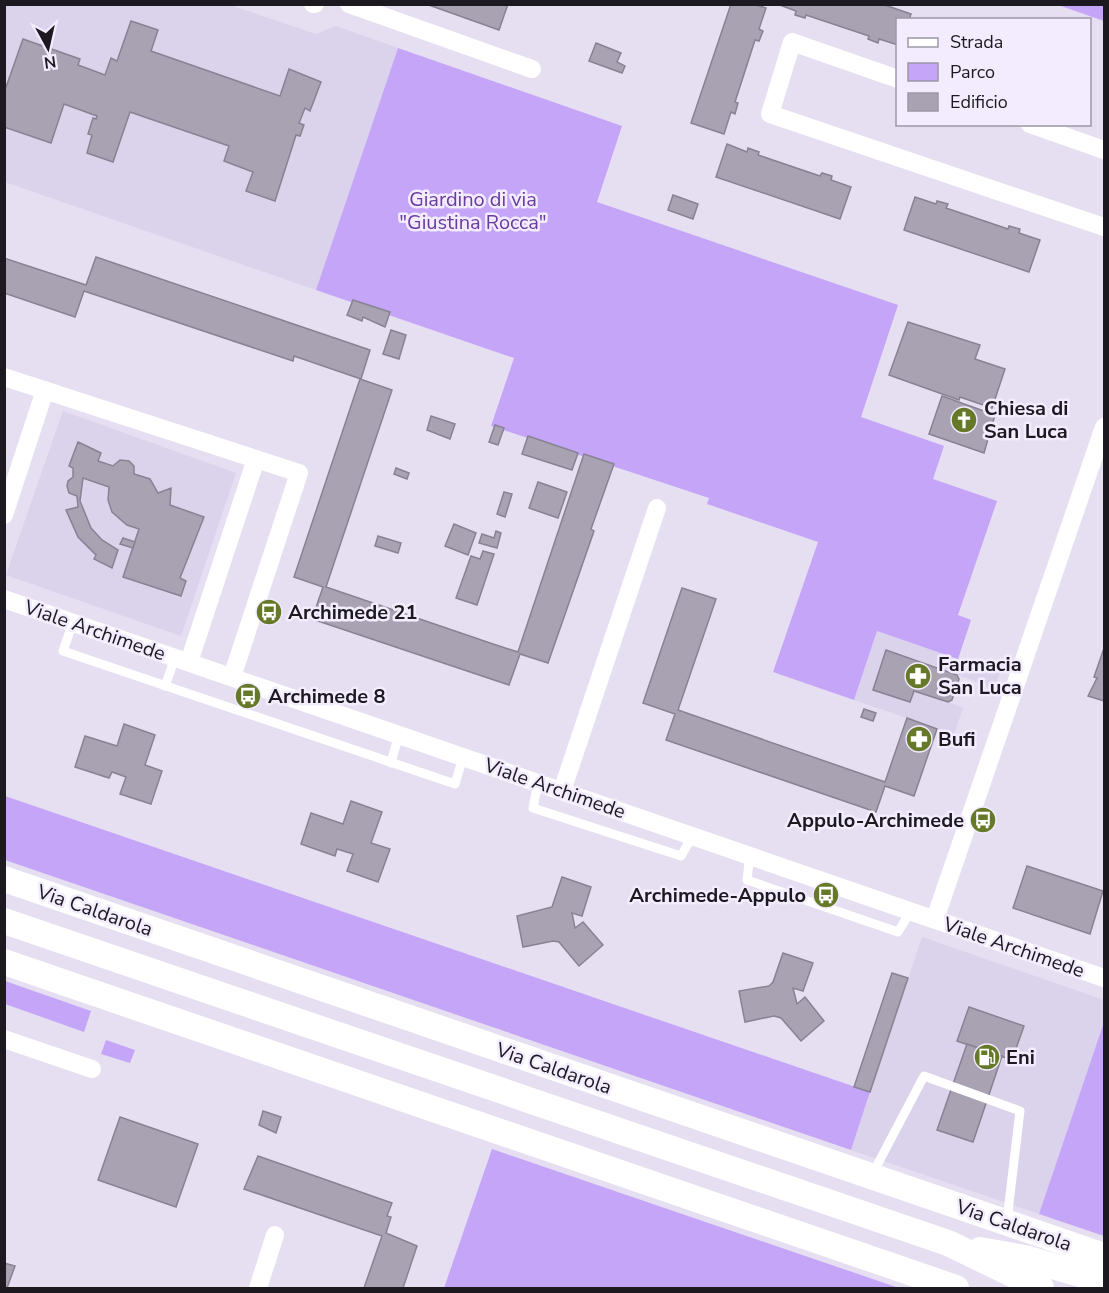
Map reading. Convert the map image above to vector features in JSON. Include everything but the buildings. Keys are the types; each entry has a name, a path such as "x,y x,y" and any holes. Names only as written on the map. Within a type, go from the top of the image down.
{"street":[{"path":"349,4 532,69"},
{"path":"896,78 792,42 770,114 1104,227"},
{"path":"1036,126 1104,150"},
{"path":"4,377 299,473 232,677"},
{"path":"4,515 45,390"},
{"path":"935,919 1104,427"},
{"path":"182,660 256,459"},
{"path":"562,791 657,508"},
{"name":"Viale Archimede","path":"4,599 750,854 1104,978"},
{"name":"Via Caldarola","path":"4,879 1104,1256"},
{"name":"Via Caldarola","path":"4,921 948,1243 1041,1288"},
{"path":"4,962 956,1288"},
{"path":"4,1039 92,1070"},
{"path":"258,1288 275,1234"},
{"name":"Via Caldarola","path":"948,1243 1025,1258 1104,1281"}],"lane":[{"path":"73,622 63,651 454,784 464,757"},
{"path":"165,686 182,660"},
{"path":"391,764 399,734"},
{"path":"538,782 533,808 681,856 693,835"},
{"path":"750,854 747,880 757,884 898,932 911,910"},
{"path":"871,1176 924,1076 1020,1111 1007,1222"}],"shaded area":[{"path":"5,5 230,5 316,34 336,26 398,48 316,290 5,182"},
{"path":"63,411 236,473 181,636 6,575"},
{"path":"877,631 1000,673 994,688 958,675 959,679 952,700 949,702 963,708 954,734 854,700"},
{"name":"Eni","path":"922,937 1104,1000 1104,1022 1039,1214 851,1150"}],"green space":[{"path":"1058,5 1104,5 1104,21"},
{"name":"Giardino di via \"Giustina Rocca\"","path":"398,48 622,126 597,202 898,305 861,417 944,446 933,479 997,501 958,615 971,620 958,659 877,631 854,700 773,672 818,542 707,504 709,498 491,426 514,358 316,290"},
{"path":"5,796 870,1092 851,1150 5,860"},
{"path":"5,981 91,1011 84,1032 5,1004"},
{"path":"1104,1022 1104,1236 1039,1214"},
{"path":"106,1040 135,1050 130,1063 101,1054"},
{"path":"492,1149 899,1288 444,1288"}],"place":[{"name":"Chiesa di San Luca","path":"964,420"},
{"name":"Archimede 21","path":"269,612"},
{"name":"Farmacia San Luca","path":"918,676"},
{"name":"Archimede 8","path":"248,696"},
{"name":"Bufi","path":"919,739"},
{"name":"Appulo-Archimede","path":"983,820"},
{"name":"Archimede-Appulo","path":"826,895"},
{"name":"Eni","path":"987,1057"}]}
